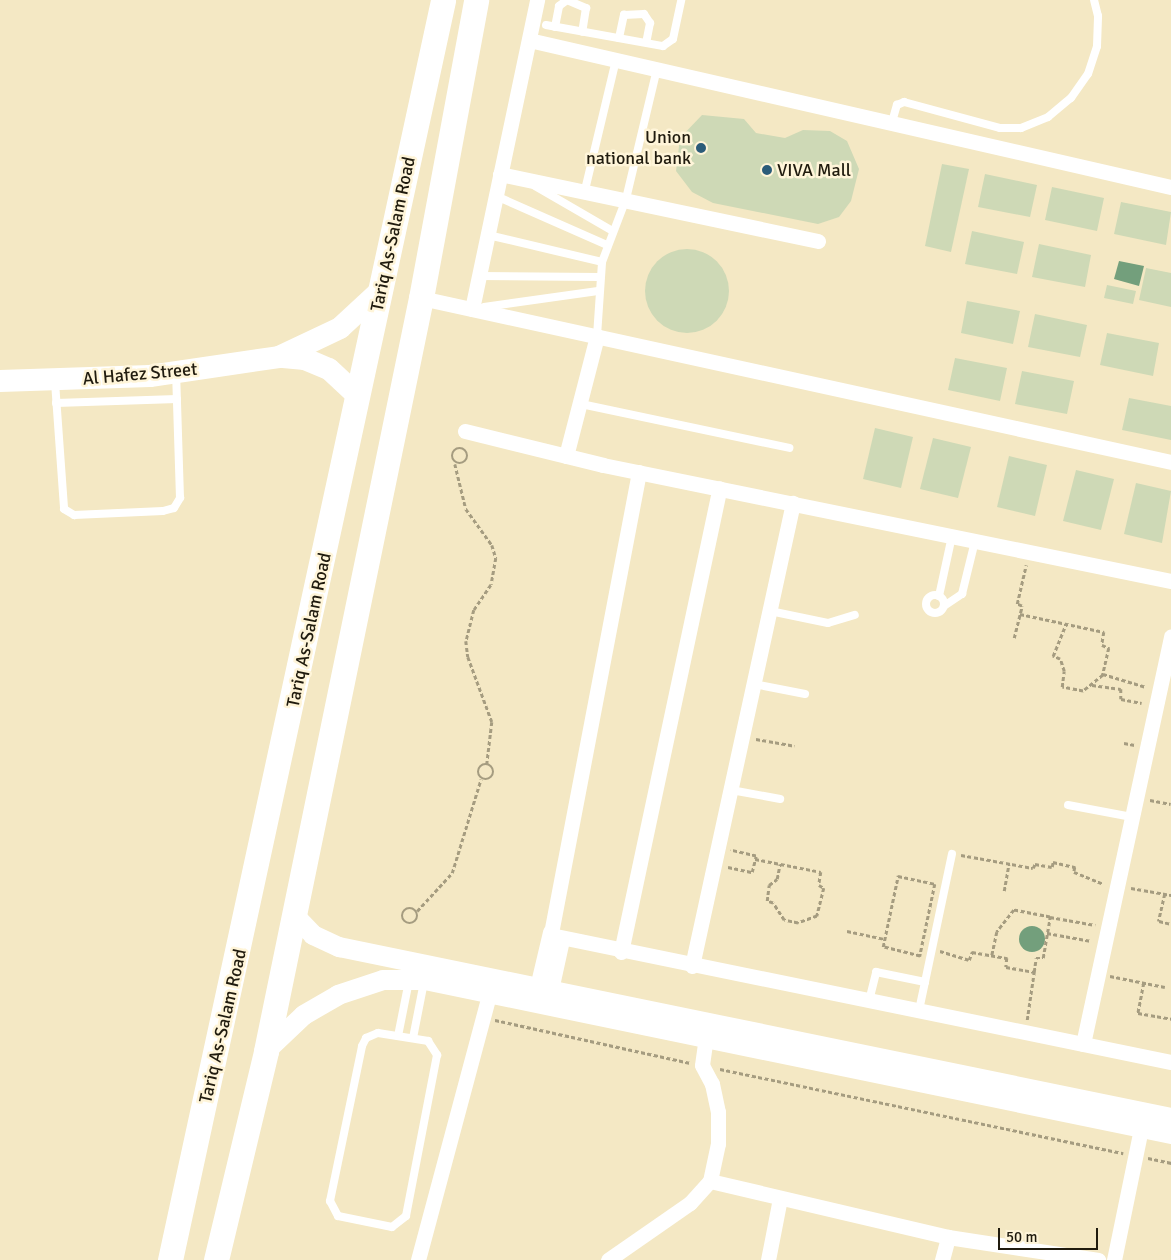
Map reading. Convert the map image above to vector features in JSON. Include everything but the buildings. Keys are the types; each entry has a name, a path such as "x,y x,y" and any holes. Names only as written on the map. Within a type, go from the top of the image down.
{"main road":[{"name":"Tariq As-Salam Road","path":"170,1260 443,0"},
{"name":"Tariq As-Salam Road","path":"216,1260 266,1051 421,298 476,0"},
{"name":"Al Hafez Street","path":"279,357 340,328 380,290"},
{"name":"Al Hafez Street","path":"0,381 176,373 279,357 305,359 328,369 358,396"}],"street":[{"path":"472,309 537,0"},
{"path":"529,40 1171,187"},
{"path":"500,174 585,190 818,241"},
{"path":"421,298 1171,462"},
{"path":"566,456 581,404 597,336"},
{"path":"465,432 639,472 1171,581"},
{"path":"544,988 556,936 639,472"},
{"path":"621,952 720,488"},
{"path":"692,966 793,503"},
{"path":"1083,1044 1171,636"},
{"path":"294,915 325,942 492,985 706,1038 1171,1134"},
{"path":"556,936 621,952 1171,1062"},
{"path":"365,984 360,968 369,953"},
{"path":"266,1051 321,1004 365,984 417,979 544,988 1171,1118"},
{"path":"418,1260 492,985"},
{"path":"608,1260 690,1203 710,1181 718,1144 718,1112 712,1084 702,1065 706,1038"},
{"path":"1114,1260 1141,1128"},
{"path":"710,1181 948,1237 1044,1255 1098,1260"},
{"path":"768,1260 780,1198"},
{"path":"942,1260 948,1237"}],"lane":[{"path":"555,27 559,6 567,0 586,8 582,32"},
{"path":"546,25 663,46 671,42 681,0"},
{"path":"892,122 897,105 904,102 1000,128 1021,128 1048,116 1071,98 1088,74 1097,46 1098,16 1094,0"},
{"path":"618,38 624,15 644,14 650,23 646,44"},
{"path":"585,190 616,60"},
{"path":"597,336 598,291 602,262 612,230 626,199 657,69"},
{"path":"522,178 612,230"},
{"path":"496,196 607,244"},
{"path":"488,235 602,262"},
{"path":"479,276 600,277"},
{"path":"472,309 598,291"},
{"path":"55,380 61,503 68,513 80,515 163,511 178,504 176,373"},
{"path":"56,403 177,399"},
{"path":"581,404 789,448"},
{"path":"944,606 938,596 952,536"},
{"path":"938,596 929,597 926,607 937,614 944,606 962,594 975,540"},
{"path":"770,611 828,623 855,615"},
{"path":"754,684 805,694"},
{"path":"731,790 780,799"},
{"path":"1068,805 1132,817"},
{"path":"919,1011 952,854"},
{"path":"869,1002 875,972 924,982"},
{"path":"398,1036 417,979"},
{"path":"413,1038 417,979"},
{"path":"373,1033 398,1036 432,1044 437,1055 406,1216 392,1227 338,1216 330,1201 362,1046 373,1033"}],"path":[{"path":"455,464 466,461 466,451 453,452 455,464 466,509 492,545 496,558 491,585 474,610 466,641 468,657 492,722 487,764 494,772 487,780 482,779"},
{"path":"1014,638 1022,606 1016,604 1030,552"},
{"path":"1020,614 1104,632 1102,645 1109,648 1103,674 1082,691 1062,686 1064,672 1060,659 1053,656 1066,624"},
{"path":"1103,674 1121,679 1124,683 1159,689"},
{"path":"1118,689 1121,679"},
{"path":"1091,684 1122,690 1120,699 1156,706"},
{"path":"742,736 794,746"},
{"path":"417,912 407,909 402,918 411,924 416,922 417,912 452,873 482,779 478,770 487,764"},
{"path":"1136,797 1171,804"},
{"path":"714,864 752,872 755,855 718,848"},
{"path":"952,854 1033,868 1035,864 1052,867 1054,862 1075,866 1074,872 1091,876 1090,881 1171,895"},
{"path":"755,859 821,872 819,886 824,888 817,916 798,923 784,920 773,902 767,900 769,885 777,879 780,864"},
{"path":"1004,891 1009,864"},
{"path":"898,876 934,883 919,956 884,948 884,939 898,876"},
{"path":"1164,894 1159,921 1171,924"},
{"path":"992,955 997,932 1014,910 1108,928"},
{"path":"1025,1033 1036,958 1043,958 1050,917"},
{"path":"847,930 884,939"},
{"path":"1048,933 1104,944"},
{"path":"922,947 969,960 972,952 1007,958 1006,967 1034,972"},
{"path":"1098,974 1165,987"},
{"path":"1144,983 1138,1012 1171,1019"},
{"path":"483,1017 1171,1163"}],"shaded area":[{"path":"1119,261 1144,266 1139,286 1114,279"},
{"path":"1032,926 1041,930 1045,939 1041,948 1032,952 1023,948 1019,939 1023,930"}],"place":[{"name":"Union national bank","path":"701,148"},
{"name":"VIVA Mall","path":"767,170"}]}
